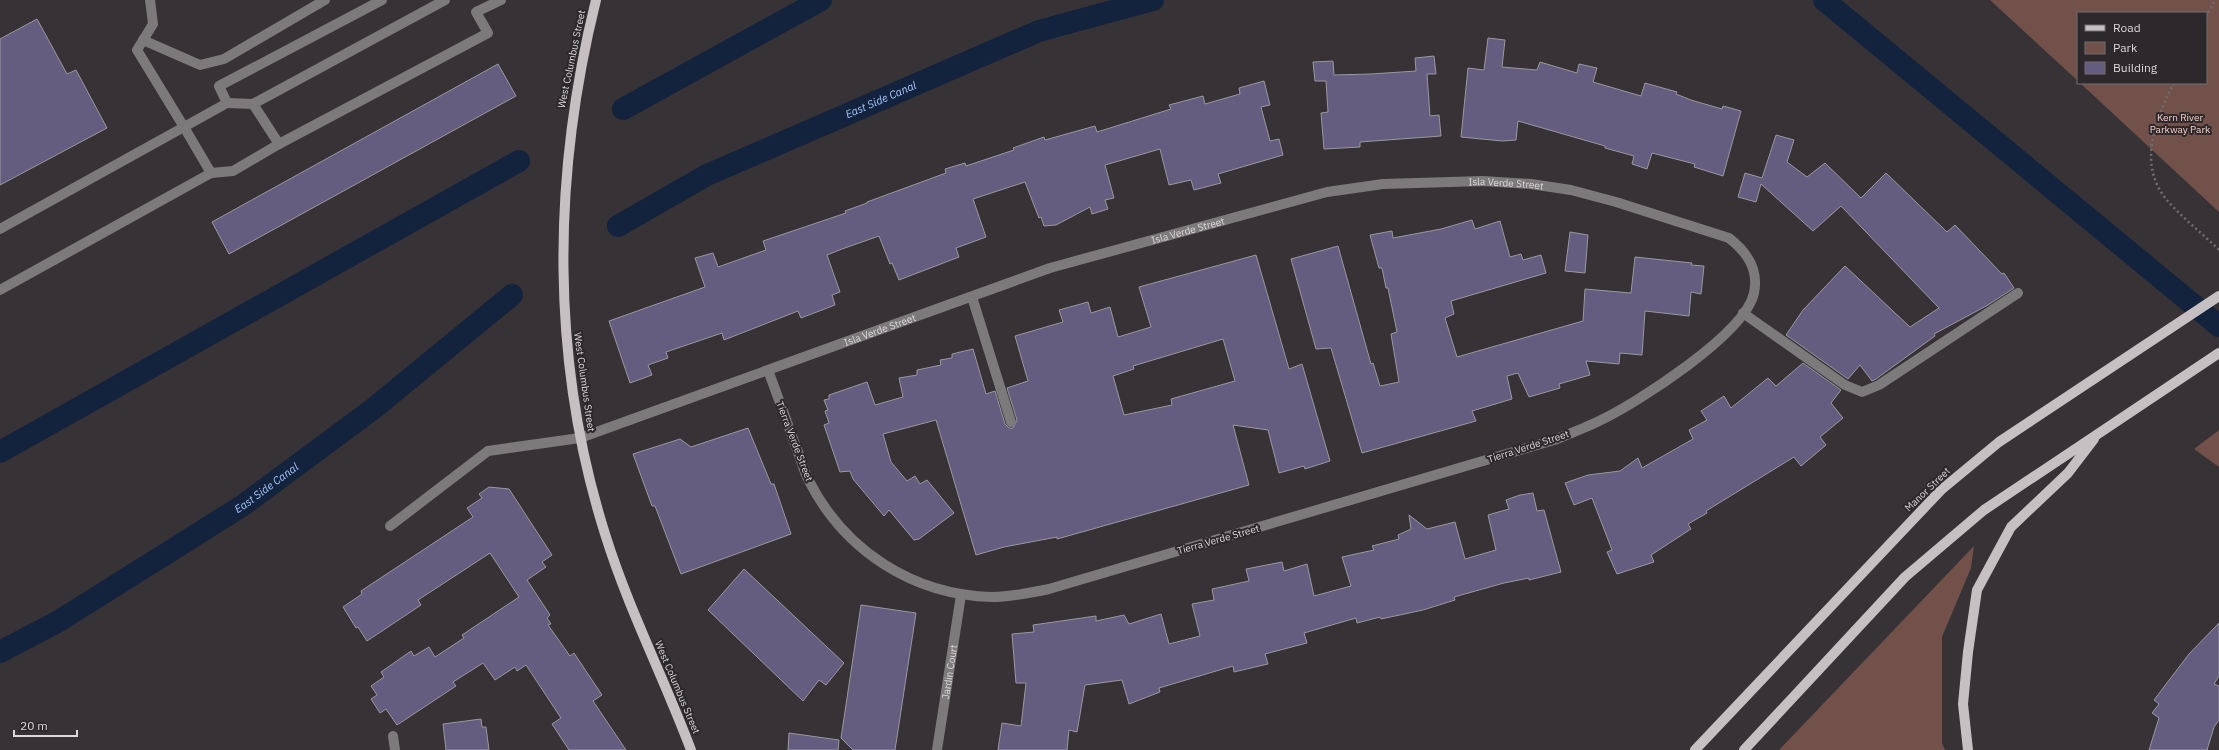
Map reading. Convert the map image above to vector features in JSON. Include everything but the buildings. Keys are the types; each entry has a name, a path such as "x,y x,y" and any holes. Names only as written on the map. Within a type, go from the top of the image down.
{"main road":[{"name":"West Columbus Street","path":"596,0 584,49 572,115 565,182 562,249 564,310 570,377 580,438 605,536 627,599 676,711 691,750"},
{"name":"Manor Street","path":"1695,750 1941,490 1999,442 2219,296"},
{"path":"1744,750 1905,577 1984,510 2219,352"},
{"path":"1968,750 1963,704 1968,652 1977,590 2011,527 2068,474 2098,433"}],"street":[{"path":"150,0 153,24 137,50 211,173"},
{"path":"143,40 200,65 224,59 325,0"},
{"path":"227,103 218,86 382,0"},
{"path":"0,229 227,103 253,104 445,0"},
{"path":"0,290 211,173 233,170 488,33 476,12 501,0"},
{"path":"253,104 279,144"},
{"name":"Isla Verde Street","path":"390,526 488,450 580,438 1050,268 1327,192 1383,184 1483,181 1531,184 1571,190 1616,202 1729,238 1742,248 1751,261 1755,278 1754,293 1743,313"},
{"path":"1743,313 1845,385 1862,392 1879,385 2018,293"},
{"path":"972,296 1011,422"},
{"name":"Tierra Verde Street","path":"768,370 809,480 826,511 846,535 870,556 894,572 923,585 961,595 993,597 1024,594 1049,589 1554,440 1599,422 1641,399 1686,367 1722,336 1743,313"},
{"name":"Jardin Court","path":"937,750 961,595"},
{"path":"393,736 394,750"}],"path":[{"path":"2207,15 2214,0"},
{"path":"2174,84 2157,117 2152,140 2151,166 2158,186 2166,198 2219,250"}],"green space":[{"name":"Kern River Parkway Park","path":"1990,0 2219,0 2219,212 2081,84 2207,84 2207,12 2077,12 2077,80"},
{"path":"2219,430 2219,467 2194,449"},
{"path":"1974,546 1971,568 1942,637 1942,743 1945,750 1779,750"}],"waterway":[{"path":"623,109 821,0"},
{"name":"East Side Canal","path":"618,226 707,175 1039,31 1153,0"},
{"path":"1824,0 2219,326"},
{"path":"0,452 519,161"},
{"name":"East Side Canal","path":"0,652 59,621 242,506 373,409 512,295"}]}
